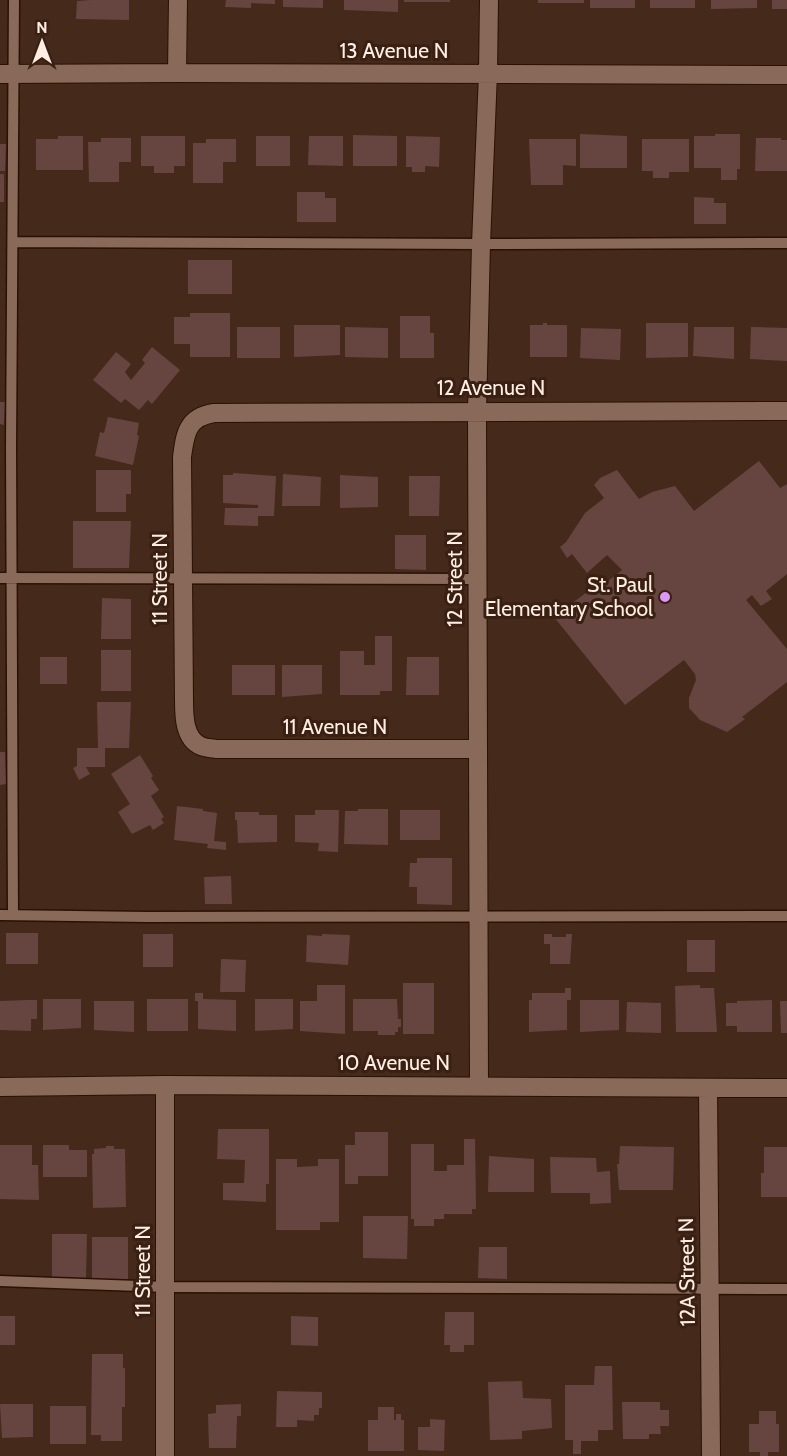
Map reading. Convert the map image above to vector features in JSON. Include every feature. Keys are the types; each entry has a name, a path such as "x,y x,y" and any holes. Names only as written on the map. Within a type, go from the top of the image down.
{"street":[{"path":"177,73 178,0"},
{"name":"12 Street N","path":"478,1086 477,411 489,0"},
{"name":"13 Avenue N","path":"7,74 787,75"},
{"name":"12 Avenue N","path":"197,418 214,412 787,411"},
{"name":"11 Street N","path":"194,741 188,733 184,712 182,457 184,435 197,418"},
{"name":"11 Avenue N","path":"194,741 200,746 216,749 477,750"},
{"name":"11 Street N","path":"165,1085 165,1456"},
{"name":"10 Avenue N","path":"0,1088 165,1085 787,1088"},
{"name":"12A Street N","path":"708,1088 711,1456"}],"lane":[{"path":"13,915 6,578 13,242 7,74 14,0"},
{"path":"13,242 787,243"},
{"path":"6,578 477,579"},
{"path":"0,915 147,917 787,916"},
{"path":"0,1281 166,1287 787,1289"}],"building":[{"path":"129,0 129,20 76,19 77,1"},
{"path":"226,0 275,0 275,4 251,3 251,8 225,7"},
{"path":"283,0 323,0 323,8 283,7"},
{"path":"344,0 398,0 398,12 344,10"},
{"path":"404,0 450,0 450,2 404,2"},
{"path":"538,0 584,0 584,3 538,3"},
{"path":"590,0 635,0 635,8 590,8"},
{"path":"650,0 695,0 695,8 650,8"},
{"path":"711,0 757,0 757,8 711,9"},
{"path":"772,0 787,0 787,9 772,9"},
{"path":"580,134 627,136 627,168 580,168"},
{"path":"715,134 740,134 740,169 737,169 737,180 721,180 721,168 694,168 694,136 715,136"},
{"path":"353,135 397,136 397,166 353,166"},
{"path":"58,136 83,136 83,170 36,170 36,139 58,139"},
{"path":"141,136 185,136 185,166 174,166 174,173 154,173 154,166 141,166"},
{"path":"256,136 290,136 290,166 256,166"},
{"path":"309,136 343,136 343,166 308,165"},
{"path":"406,136 440,137 439,167 425,166 425,172 412,172 412,167 406,167"},
{"path":"101,138 131,138 131,162 119,162 119,182 89,182 88,142 101,142"},
{"path":"756,138 787,140 787,171 755,171"},
{"path":"206,139 236,139 236,162 223,162 223,183 193,183 193,143 206,143"},
{"path":"529,139 576,139 576,166 563,165 563,185 531,185"},
{"path":"642,139 689,139 689,172 669,172 669,178 653,178 653,171 642,171"},
{"path":"0,144 6,144 5,171 0,171"},
{"path":"0,174 4,174 4,202 0,202"},
{"path":"297,192 325,192 325,198 336,198 336,222 297,222"},
{"path":"694,197 714,198 714,203 726,203 726,224 694,224"},
{"path":"188,260 232,260 232,294 188,294"},
{"path":"190,313 230,313 230,357 190,357 190,344 174,344 174,317 190,317"},
{"path":"400,316 430,316 430,333 434,333 434,358 400,358"},
{"path":"543,323 567,325 567,357 530,357 530,325 543,325"},
{"path":"646,323 688,323 688,357 646,358"},
{"path":"294,325 340,325 340,355 294,357"},
{"path":"237,327 280,327 280,358 237,358"},
{"path":"345,327 388,328 388,358 345,357"},
{"path":"694,327 734,327 734,359 693,356"},
{"path":"751,327 787,328 787,361 750,359"},
{"path":"581,328 621,329 620,360 580,358"},
{"path":"152,347 180,370 152,404 148,400 139,410 125,399 121,403 93,380 116,352 131,364 125,372 131,380 145,363 142,360"},
{"path":"0,402 5,402 4,425 0,424"},
{"path":"108,417 139,423 137,435 139,436 133,465 95,456 100,432 104,433"},
{"name":"St. Paul Elementary School","path":"759,461 780,488 787,484 787,574 766,591 772,599 761,606 752,595 746,600 787,649 787,682 742,717 745,719 727,732 700,720 689,708 689,698 696,680 695,674 684,660 625,705 554,617 591,589 598,589 622,570 607,555 587,573 572,554 567,558 560,547 566,542 585,513 604,498 594,485 600,478 617,470 639,499 652,492 675,486 694,511"},
{"path":"96,470 131,470 131,494 126,494 126,512 96,512"},
{"path":"233,473 276,476 274,516 258,516 258,526 224,525 225,508 258,508 258,505 223,503 223,475 233,475"},
{"path":"283,474 321,477 320,506 282,506"},
{"path":"340,475 378,477 378,507 340,508"},
{"path":"409,476 440,476 439,516 409,516"},
{"path":"73,521 131,521 129,568 73,568"},
{"path":"395,535 426,535 426,570 395,569"},
{"path":"102,598 131,599 131,639 101,639"},
{"path":"375,636 392,636 392,691 380,691 380,695 340,695 340,651 364,651 364,665 375,665"},
{"path":"101,650 131,650 131,691 101,691"},
{"path":"40,657 67,657 67,684 40,684"},
{"path":"407,657 439,657 439,695 406,695"},
{"path":"232,665 275,665 275,695 232,695"},
{"path":"282,665 322,665 322,694 282,697"},
{"path":"97,702 131,702 129,748 105,748 105,767 86,767 90,774 79,780 73,768 77,766 77,748 98,748"},
{"path":"0,752 5,752 6,784 0,785"},
{"path":"140,755 159,790 151,796 164,817 161,819 164,823 153,830 150,825 132,834 118,812 130,804 111,774"},
{"path":"177,806 217,813 214,841 226,842 226,850 207,848 208,844 174,840"},
{"path":"358,809 388,809 388,845 344,844 345,811 358,811"},
{"path":"315,810 339,810 338,852 318,851 319,843 295,842 295,815 315,815"},
{"path":"400,810 440,810 440,840 400,840"},
{"path":"235,812 277,815 277,842 238,843"},
{"path":"417,858 452,858 452,905 417,904 417,887 409,887 410,863 417,863"},
{"path":"231,876 232,904 205,904 204,877"},
{"path":"6,933 38,933 38,964 6,964"},
{"path":"143,934 173,934 173,967 143,967"},
{"path":"322,934 350,935 348,965 306,962 307,935 322,936"},
{"path":"544,934 552,934 552,937 566,937 566,934 572,934 570,964 550,964 550,944 544,944"},
{"path":"687,940 715,940 715,972 687,972"},
{"path":"221,959 246,960 245,992 220,992"},
{"path":"403,983 434,983 434,1034 403,1034"},
{"path":"317,985 345,985 345,1034 300,1031 300,1001 317,1001"},
{"path":"700,985 700,988 714,988 717,1032 676,1032 675,986"},
{"path":"565,988 571,988 571,1000 567,1000 567,1030 529,1032 529,1000 532,1000 532,993 565,993"},
{"path":"195,993 203,993 203,999 236,1000 236,1031 198,1029 198,1001 195,1001"},
{"path":"43,999 81,999 81,1028 43,1030"},
{"path":"147,999 188,999 188,1031 147,1031"},
{"path":"255,999 293,999 293,1029 255,1031"},
{"path":"353,999 397,999 398,1019 401,1019 398,1032 395,1032 395,1035 378,1035 378,1031 353,1031"},
{"path":"37,1000 37,1019 31,1019 31,1031 0,1030 0,1001"},
{"path":"580,1000 619,1000 619,1030 580,1032"},
{"path":"772,1000 772,1032 737,1032 737,1026 726,1026 726,1003"},
{"path":"94,1001 134,1001 134,1032 94,1030"},
{"path":"780,1001 787,1001 787,1033 781,1033"},
{"path":"627,1002 661,1003 661,1033 626,1032"},
{"path":"218,1129 269,1129 269,1184 266,1184 266,1202 223,1200 223,1183 244,1183 245,1160 217,1159"},
{"path":"355,1132 388,1132 388,1176 358,1176 358,1184 345,1184 345,1145 355,1145"},
{"path":"464,1139 475,1139 476,1209 472,1209 472,1214 444,1214 444,1219 434,1219 434,1226 414,1226 414,1219 411,1219 411,1144 434,1144 434,1171 447,1171 447,1165 464,1165"},
{"path":"0,1145 32,1145 32,1165 38,1165 39,1200 0,1199"},
{"path":"43,1145 69,1145 69,1150 87,1150 87,1177 43,1177"},
{"path":"106,1146 125,1149 126,1207 93,1208 92,1154 94,1154 94,1149 106,1148"},
{"path":"620,1146 674,1147 673,1190 619,1190 617,1164 619,1164"},
{"path":"764,1147 787,1147 787,1197 761,1197"},
{"path":"489,1156 534,1159 534,1192 488,1192"},
{"path":"550,1157 596,1158 597,1172 610,1171 611,1203 590,1204 590,1193 551,1193"},
{"path":"276,1159 297,1159 297,1167 318,1166 318,1159 339,1159 339,1222 320,1222 320,1230 276,1230"},
{"path":"363,1216 408,1216 407,1259 363,1258"},
{"path":"52,1234 87,1234 86,1278 52,1278"},
{"path":"92,1237 128,1237 128,1279 92,1279"},
{"path":"479,1247 507,1247 507,1279 478,1278"},
{"path":"445,1312 474,1312 474,1345 464,1345 464,1352 450,1352 450,1345 444,1345"},
{"path":"0,1316 15,1316 15,1345 0,1345"},
{"path":"291,1316 318,1317 318,1346 291,1345"},
{"path":"92,1354 123,1354 125,1407 122,1407 122,1441 101,1441 101,1435 91,1435"},
{"path":"595,1366 612,1366 613,1430 598,1430 598,1441 581,1441 581,1454 573,1454 573,1440 565,1440 565,1385 594,1385"},
{"path":"522,1381 523,1398 551,1399 552,1428 522,1431 522,1439 490,1440 488,1382"},
{"path":"277,1391 322,1392 322,1408 319,1408 319,1415 314,1415 314,1421 297,1420 297,1427 276,1427"},
{"path":"622,1402 660,1402 660,1410 669,1410 669,1426 660,1426 661,1434 649,1434 649,1439 623,1439"},
{"path":"0,1404 33,1404 33,1437 2,1438"},
{"path":"241,1404 241,1416 237,1416 236,1448 209,1448 208,1414 216,1413 216,1405"},
{"path":"50,1406 86,1406 86,1444 50,1444"},
{"path":"378,1407 394,1407 394,1420 396,1420 396,1414 401,1414 401,1420 404,1420 404,1451 368,1451 368,1420 378,1420"},
{"path":"759,1411 776,1411 776,1424 779,1424 779,1452 768,1452 768,1456 760,1456 760,1452 749,1452 749,1424 759,1424"},
{"path":"430,1419 445,1420 444,1451 418,1450 418,1427 430,1427"}],"place":[{"name":"St. Paul Elementary School","path":"665,597"}]}
